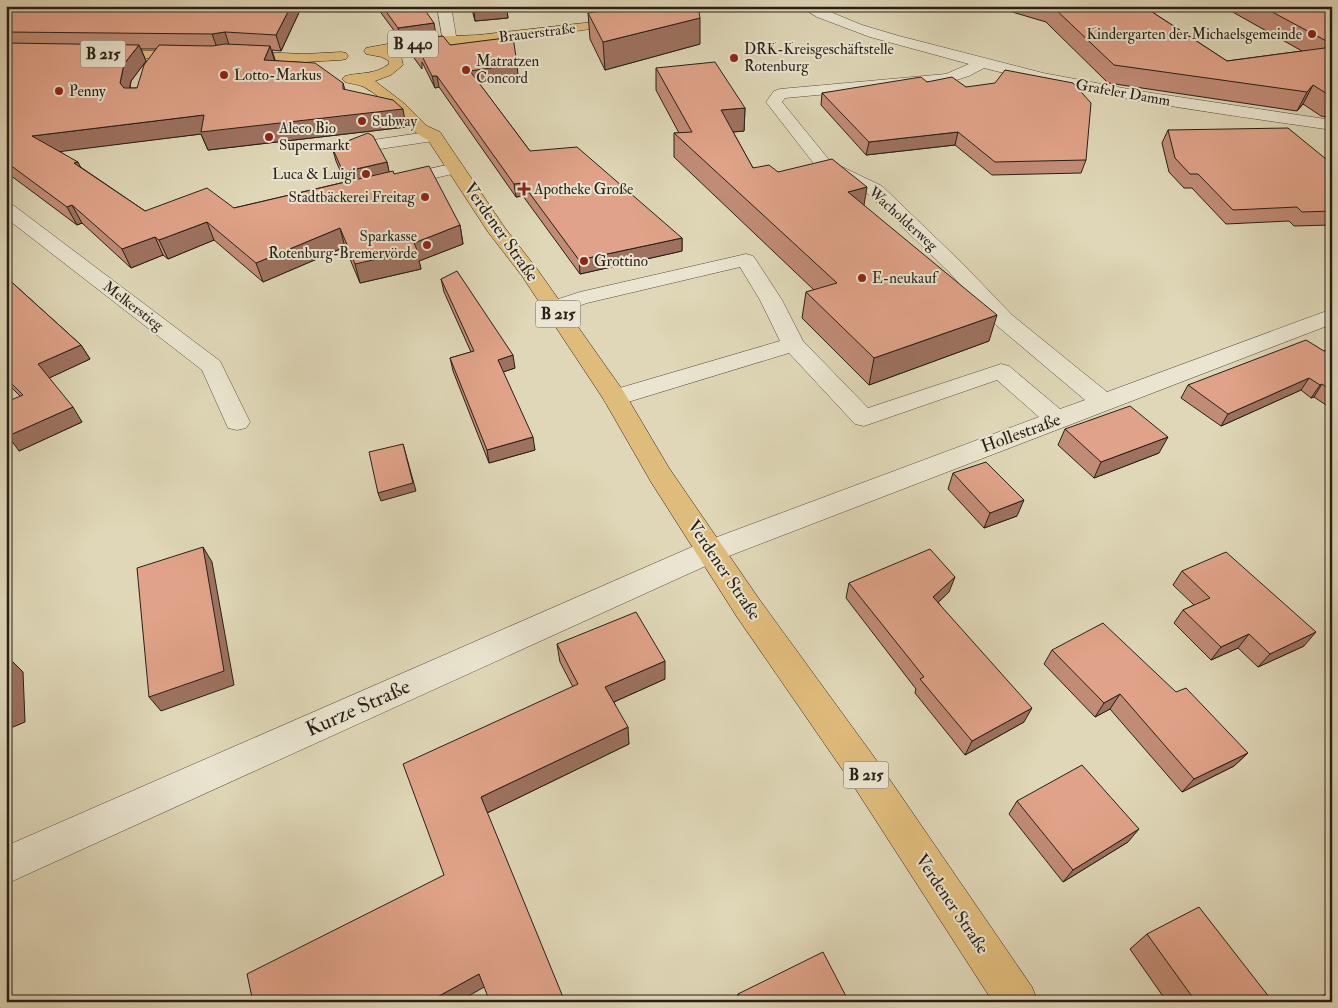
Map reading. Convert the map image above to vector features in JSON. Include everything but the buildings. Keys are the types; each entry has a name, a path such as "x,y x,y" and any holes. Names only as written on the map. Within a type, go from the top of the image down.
{"main road":[{"name":"Brauerstraße","path":"329,73 310,67 223,58 230,54 304,58 376,51 427,41 450,42 592,26 712,6"},
{"name":"Brauerstraße","path":"353,79 396,71 409,55 441,47 450,42"},
{"path":"376,51 392,55 396,59 396,71"},
{"path":"351,53 328,63 325,68 329,73 353,79"},
{"name":"B 215","path":"93,54 200,55"},
{"name":"Verdener Straße","path":"353,79 369,84 378,90 399,107 420,130 434,136"},
{"name":"Verdener Straße","path":"423,110 434,126 434,136 498,232 530,272 615,398 660,475 710,551 865,773 1017,1002"}],"street":[{"path":"444,6 450,42"},
{"name":"Grafeler Damm","path":"805,6 846,23 982,63 1094,88 1332,125"},
{"path":"146,72 160,54"},
{"name":"Wacholderweg","path":"982,63 964,73 947,78 780,94 774,102 824,164 875,190 956,268 1004,320 1103,402"},
{"path":"380,144 434,136"},
{"path":"383,185 455,168"},
{"name":"Melkerstieg","path":"6,209 212,366 238,422"},
{"path":"554,308 580,298 746,260 771,300 794,344 864,418 1001,371 1058,420"},
{"path":"1321,320 1332,337"},
{"name":"Hollestraße","path":"710,551 1321,320"},
{"path":"615,398 794,344"},
{"name":"Kurze Straße","path":"6,865 710,551"}],"place":[{"name":"Kindergarten der Michaelsgemeinde","path":"1312,34"},
{"name":"DRK-Kreisgeschäftstelle Rotenburg","path":"734,58"},
{"name":"Matratzen Concord","path":"466,70"},
{"name":"Lotto-Markus","path":"224,75"},
{"name":"Penny","path":"59,91"},
{"name":"Subway","path":"362,121"},
{"name":"Aleco Bio Supermarkt","path":"269,137"},
{"name":"Luca & Luigi","path":"366,174"},
{"name":"Apotheke Große","path":"524,189"},
{"name":"Stadtbäckerei Freitag","path":"425,197"},
{"name":"Sparkasse Rotenburg-Bremervörde","path":"427,245"},
{"name":"Grottino","path":"584,261"},
{"name":"E-neukauf","path":"862,278"}]}
